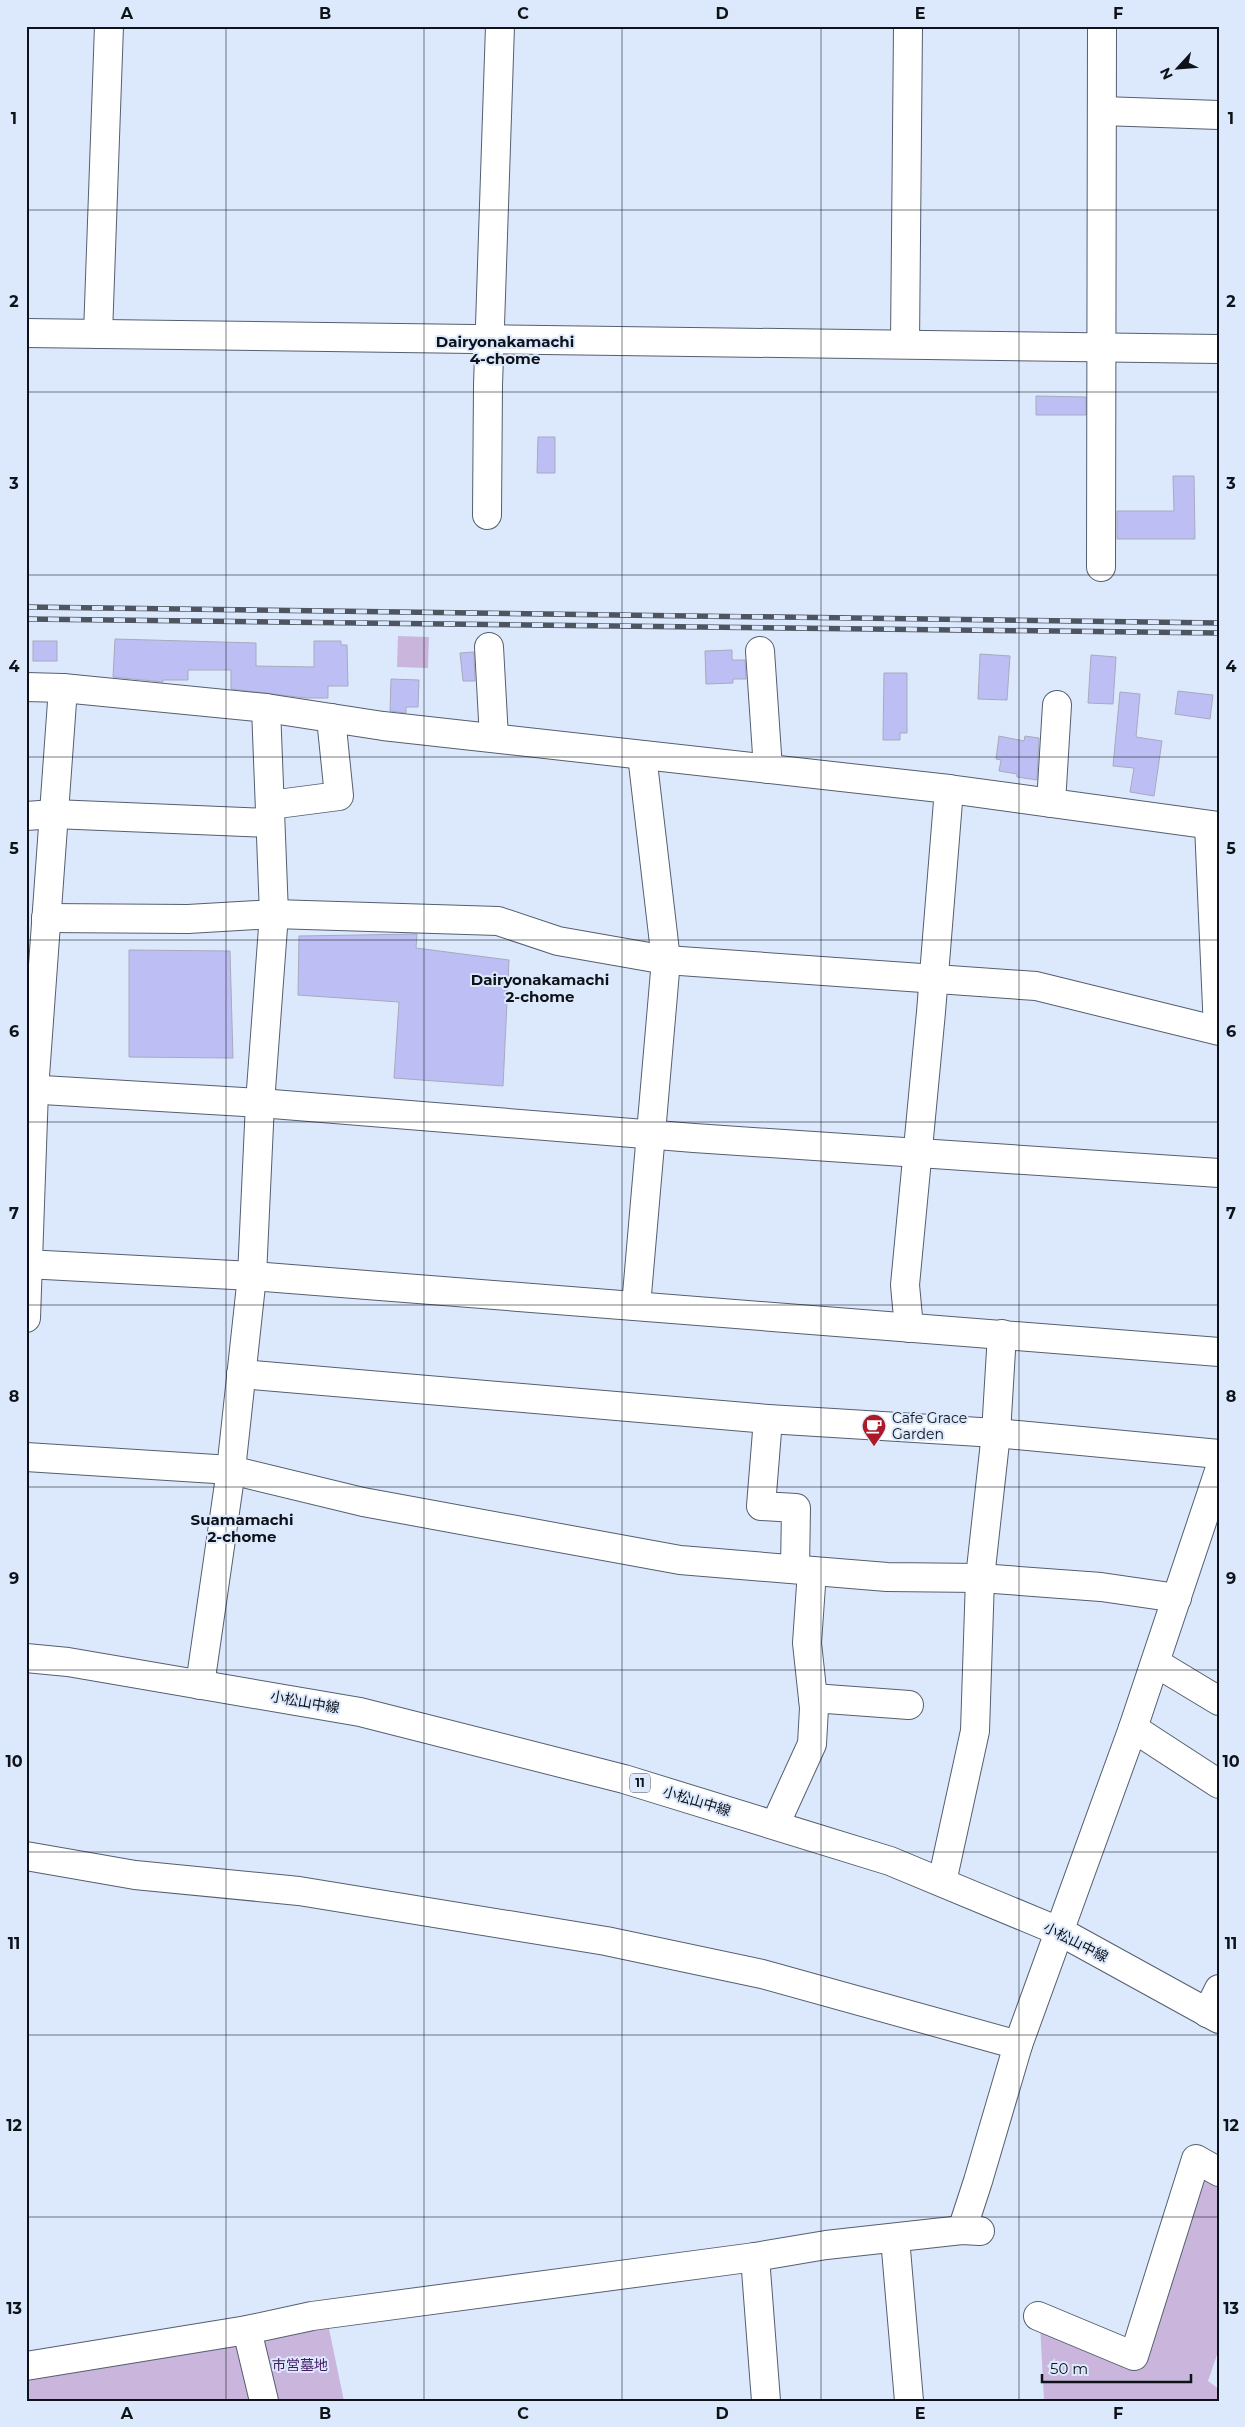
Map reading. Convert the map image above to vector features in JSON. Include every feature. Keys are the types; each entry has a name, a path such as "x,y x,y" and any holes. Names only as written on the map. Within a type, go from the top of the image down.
{"street":[{"path":"98,334 109,26"},
{"path":"487,514 490,338 500,26"},
{"path":"905,344 908,26"},
{"path":"1101,567 1102,26"},
{"path":"1102,111 1219,115"},
{"path":"26,333 1219,349"},
{"path":"489,647 494,738"},
{"path":"760,651 768,769"},
{"path":"26,687 63,688 266,708 383,726 948,788 1214,826 1218,1030 1036,986 666,960 558,941 498,921 274,914 188,918 46,918"},
{"path":"26,1318 30,1089 35,956 46,918 63,688"},
{"path":"1051,803 1057,705"},
{"path":"200,1685 232,1470 252,1276 260,1103 274,914 266,708"},
{"path":"26,816 54,814 270,814 339,796 331,718"},
{"path":"636,1306 666,960 642,755"},
{"path":"909,1328 906,1285 934,979 948,788"},
{"path":"30,1089 260,1103 652,1135 1219,1173"},
{"path":"28,1264 252,1276 1219,1352"},
{"path":"942,1882 975,1731 980,1578 996,1433 1002,1334"},
{"path":"242,1374 768,1419 996,1433 1219,1454"},
{"path":"768,1419 761,1506 796,1508 813,1698 812,1744 775,1825"},
{"path":"26,1457 232,1470 363,1502 680,1560 887,1577 980,1578 1101,1587 1178,1598"},
{"path":"26,2366 247,2330 322,2315 755,2257 826,2245 971,2230 978,2181 1018,2045 1061,1932 1178,1598 1209,1531 1219,1471"},
{"name":"小松山中線","path":"26,1658 68,1662 360,1712 624,1778 890,1861 1061,1932 1215,2007"},
{"path":"1156,1663 1219,1701"},
{"path":"813,1698 909,1705"},
{"path":"1133,1728 1219,1784"},
{"path":"26,1856 135,1875 299,1891 606,1941 762,1974 1018,2045"},
{"path":"1038,2316 1134,2356 1196,2159 1219,2172"},
{"path":"895,2238 909,2401"},
{"path":"755,2257 766,2401"},
{"path":"247,2330 264,2401"}],"green space":[{"path":"398,636 429,637 428,668 397,667"},
{"path":"1201,2166 1219,2177 1219,2349 1208,2381 1219,2389 1219,2401 1044,2401 1040,2324 1138,2367"},
{"name":"市営墓地","path":"328,2324 344,2401 26,2401 26,2375"}],"building":[{"path":"1036,396 1086,397 1086,415 1036,415"},
{"path":"538,437 555,437 555,473 537,473"},
{"path":"1173,476 1194,476 1195,539 1117,539 1117,511 1174,511"},
{"path":"115,639 256,643 256,666 314,667 314,641 341,641 341,645 347,645 348,686 328,686 328,698 306,698 231,689 231,670 188,670 188,680 163,680 163,682 113,677"},
{"path":"33,641 57,641 57,661 33,661"},
{"path":"732,650 732,660 745,660 746,679 733,679 733,683 706,684 705,651"},
{"path":"474,652 475,681 463,681 460,653"},
{"path":"980,654 1010,656 1007,700 978,699"},
{"path":"1091,655 1116,657 1113,704 1088,703"},
{"path":"884,673 907,673 907,733 900,733 900,740 883,740"},
{"path":"391,679 419,680 418,707 406,707 406,713 390,711"},
{"path":"1178,691 1213,695 1210,719 1175,714"},
{"path":"1120,692 1140,694 1136,737 1162,741 1154,796 1130,792 1134,768 1113,766"},
{"path":"999,736 1024,741 1025,736 1039,738 1037,780 1017,777 1017,774 999,771 1001,760 996,759"},
{"path":"417,934 416,948 509,960 503,1086 394,1078 399,1002 298,995 299,936"},
{"path":"129,950 230,951 233,1058 129,1057"}],"railway":[{"path":"26,607 1219,623"},
{"path":"26,619 1219,633"}],"place":[{"name":"Cafe Grace Garden","path":"874,1447"}],"district":[{"name":"Dairyonakamachi 4-chome","path":"505,350"},
{"name":"Dairyonakamachi 2-chome","path":"540,988"},
{"name":"Suamamachi 2-chome","path":"242,1528"}]}
